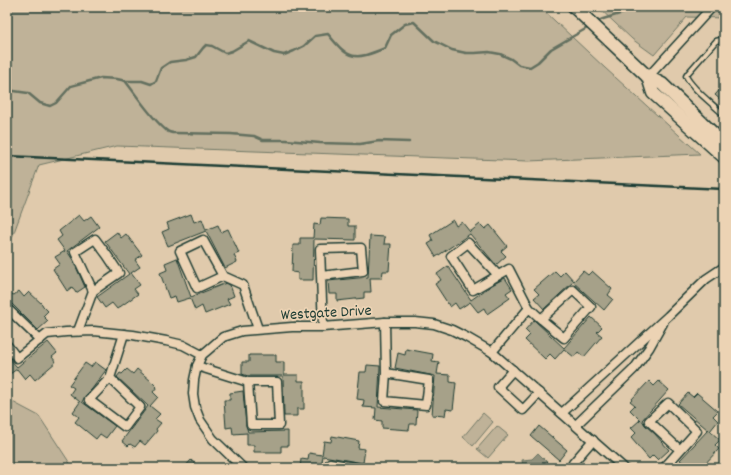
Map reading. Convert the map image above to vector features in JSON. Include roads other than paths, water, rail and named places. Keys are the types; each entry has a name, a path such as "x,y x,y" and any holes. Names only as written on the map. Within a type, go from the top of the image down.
{"main road":[{"path":"576,8 648,77 662,84 723,142"},
{"path":"648,77 653,93 724,157"}],"street":[{"path":"648,77 712,7"},
{"path":"78,331 94,291 119,273 108,255 95,239 75,252 94,291"},
{"path":"222,276 198,288 180,251 203,240 222,276 243,285 258,329"},
{"path":"498,275 468,243 451,256 473,290 509,269 529,308 541,319 564,338 591,307 573,290 541,319"},
{"path":"321,276 363,271 361,248 320,249 321,276 323,326"},
{"path":"562,413 706,279 724,267"},
{"path":"492,352 529,308"},
{"path":"7,311 9,310 40,340"},
{"path":"576,425 634,369 649,348 668,316"},
{"path":"385,322 386,373 384,401 426,405 429,380 386,373"},
{"name":"Westgate Drive","path":"243,468 212,439 198,414 194,400 193,387 197,366 202,355 223,337 242,331 385,322 415,322 434,324 452,330 492,352 624,468"},
{"path":"7,345 17,358 48,334 94,331 166,341 183,345 202,355"},
{"path":"110,378 140,407 125,427 89,400 110,378 124,334"},
{"path":"197,366 248,382 277,382 279,425 251,425 248,382"},
{"path":"513,370 498,387 523,410 539,393"},
{"path":"664,468 697,431 668,403 649,422 680,450"},
{"path":"578,468 573,463 593,440"},
{"path":"329,468 330,462 359,468"}],"lane":[{"path":"724,44 720,40 716,41 686,76 694,87 724,115"}],"waterway":[{"path":"596,22 643,7"},
{"path":"7,90 28,93 40,103 50,106 56,103 71,86 101,78 142,81 151,84 156,81 161,68 170,62 196,57 206,45 212,46 225,53 232,51 249,41 274,53 284,55 304,46 315,36 328,34 335,43 347,53 353,56 366,55 385,48 391,35 405,24 414,22 434,41 452,50 466,53 489,52 500,54 519,65 530,67 538,62 551,49 589,27"},
{"path":"126,82 155,120 171,133 231,134 254,136 263,140 286,140 320,143 360,144 379,141 409,142"}],"railway":[{"path":"7,156 724,189"}]}
